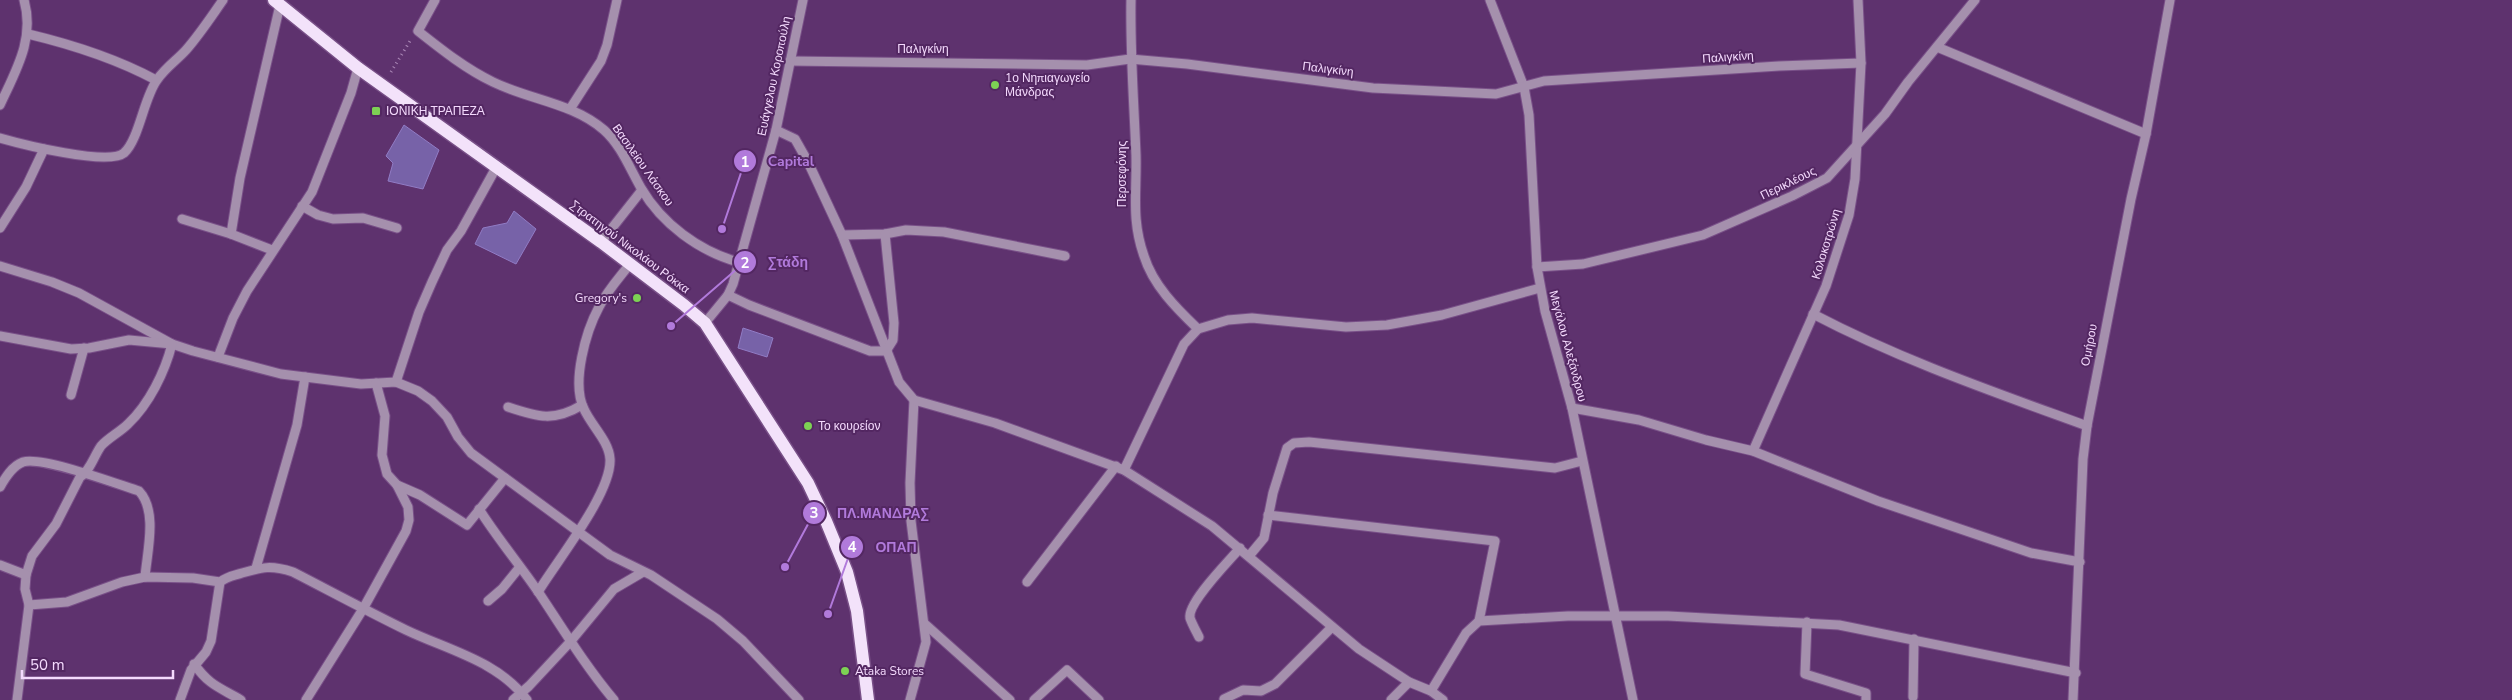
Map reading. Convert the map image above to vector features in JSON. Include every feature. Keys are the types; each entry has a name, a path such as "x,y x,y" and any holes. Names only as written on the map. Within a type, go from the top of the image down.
{"main road":[{"name":"Στρατηγού Νικολάου Ρόκκα","path":"277,2 358,68 601,242 705,323 799,469 826,521 847,572 857,611 868,700"}],"street":[{"path":"0,104 27,45 28,13 24,0"},
{"path":"0,138 44,149 112,158 124,153 156,80 185,51 223,0"},
{"path":"418,31 435,0"},
{"path":"570,109 601,61 607,45 617,0"},
{"name":"Ευάγγελου Κοροπούλη","path":"705,323 728,295 776,130 803,0"},
{"name":"Περσεφόνης","path":"1131,0 1130,59 1136,159 1135,224 1138,239 1144,258 1167,297 1198,329"},
{"name":"Μεγάλου Αλεξάνδρου","path":"1490,0 1524,87 1529,115 1537,267 1540,288 1572,408 1633,700"},
{"name":"Κολοκοτρώνη","path":"1752,451 1839,253 1849,215 1854,178 1861,63 1858,0"},
{"name":"Περικλέους","path":"1537,267 1582,264 1703,235 1792,196 1827,178 1885,114 1975,0"},
{"name":"Ομήρου","path":"2073,700 2076,673 2083,459 2087,426 2131,199 2146,134 2170,0"},
{"path":"231,234 240,178 277,2"},
{"name":"Βασιλείου Λάσκου","path":"418,31 457,61 494,82 570,109 591,120 606,132 618,147 642,190 657,209 694,243 712,253 738,262"},
{"path":"28,34 80,47 131,67 156,80"},
{"path":"1937,47 2146,134"},
{"name":"Παλιγκίνη","path":"790,61 1087,64 1130,59 1373,88 1496,94 1544,81 1779,66 1861,63"},
{"path":"218,357 233,318 272,250 312,192 351,93 358,68"},
{"path":"776,130 795,139 842,234 899,382 914,400 995,422 1120,468 1212,526 1359,650 1409,682 1431,691 1443,700"},
{"path":"0,228 26,187 44,149"},
{"path":"396,382 419,312 432,282 447,250 461,231 497,166"},
{"path":"601,242 642,190"},
{"path":"302,206 318,216 333,220 363,218 397,228"},
{"path":"182,219 231,234 272,250"},
{"path":"842,234 885,234 906,230 944,232 1065,256"},
{"path":"885,234 894,323 893,340 886,351"},
{"path":"538,592 578,530 601,489 610,460 607,447 582,405 579,394 580,377 584,348 599,307 630,264"},
{"path":"0,266 52,282 79,293 172,344"},
{"path":"1027,582 1120,468 1184,344 1198,329 1228,320 1252,318 1346,327 1388,324 1442,316 1540,288"},
{"path":"728,295 749,305 870,351 886,351"},
{"path":"1813,314 1865,341 1973,384 2087,426"},
{"path":"0,336 71,349 129,340 172,344 281,374 361,384 396,382 418,391 432,401 447,417 458,437 471,453 610,555 643,572 717,619 743,641 799,700"},
{"path":"17,700 29,605 25,589 26,575 32,556 56,524 80,477 85,474 102,445 129,424 144,403 167,364 172,344"},
{"path":"71,395 84,348"},
{"path":"256,568 297,424 305,376"},
{"path":"306,700 363,609 406,531 409,520 408,507 397,485 387,474 382,454 385,416 376,382"},
{"path":"910,700 923,659 926,642 911,521 910,483 914,400"},
{"path":"508,407 542,416 557,417 566,415 582,405"},
{"path":"1572,408 1638,420 1752,451 1878,501 2031,553 2080,562"},
{"path":"1249,556 1264,538 1268,515 1287,448 1294,443 1309,442 1555,468 1582,462"},
{"path":"0,487 7,476 24,462 65,466 139,491 144,497 149,516 146,577"},
{"path":"397,485 420,495 467,525 505,478"},
{"path":"479,509 519,568 538,592 588,668 614,700"},
{"path":"1268,515 1495,542 1479,622"},
{"path":"1199,636 1190,618 1191,609 1198,597 1240,548"},
{"path":"0,565 26,575"},
{"path":"180,700 194,664 206,652 211,641 220,582 228,576 256,568 277,567 293,572 363,609 483,662 524,696"},
{"path":"488,601 502,589 519,568"},
{"path":"513,700 524,696 614,589 643,572"},
{"path":"29,605 67,602 122,582 146,577 193,578 220,582"},
{"path":"1431,691 1466,633 1479,622 1616,615 1807,622 1839,625 2076,673"},
{"path":"1807,622 1805,674 1866,693 1866,700"},
{"path":"925,624 1010,700"},
{"path":"1224,699 1243,690 1261,691 1275,684 1332,627"},
{"path":"1913,697 1914,639"},
{"path":"194,664 216,688 241,700"},
{"path":"1034,700 1068,670 1099,700"},
{"path":"1391,700 1409,682"}],"path":[{"path":"383,85 418,31"}],"building":[{"path":"404,125 439,150 423,189 388,181 393,163 386,156"},
{"path":"514,211 536,229 516,264 475,244 483,228 507,223"},
{"path":"743,328 773,338 767,357 738,348"}],"place":[{"name":"1ο Νηπιαγωγείο Μάνδρας","path":"995,85"},
{"name":"ΙΟΝΙΚΗ ΤΡΑΠΕΖΑ","path":"376,111"},
{"name":"Capital","path":"722,229"},
{"name":"Gregory's","path":"637,298"},
{"name":"Στάδη","path":"671,326"},
{"name":"Το κουρείον","path":"808,426"},
{"name":"ΠΛ.ΜΑΝΔΡΑΣ","path":"785,567"},
{"name":"ΟΠΑΠ","path":"828,614"},
{"name":"Ataka Stores","path":"845,671"}]}
